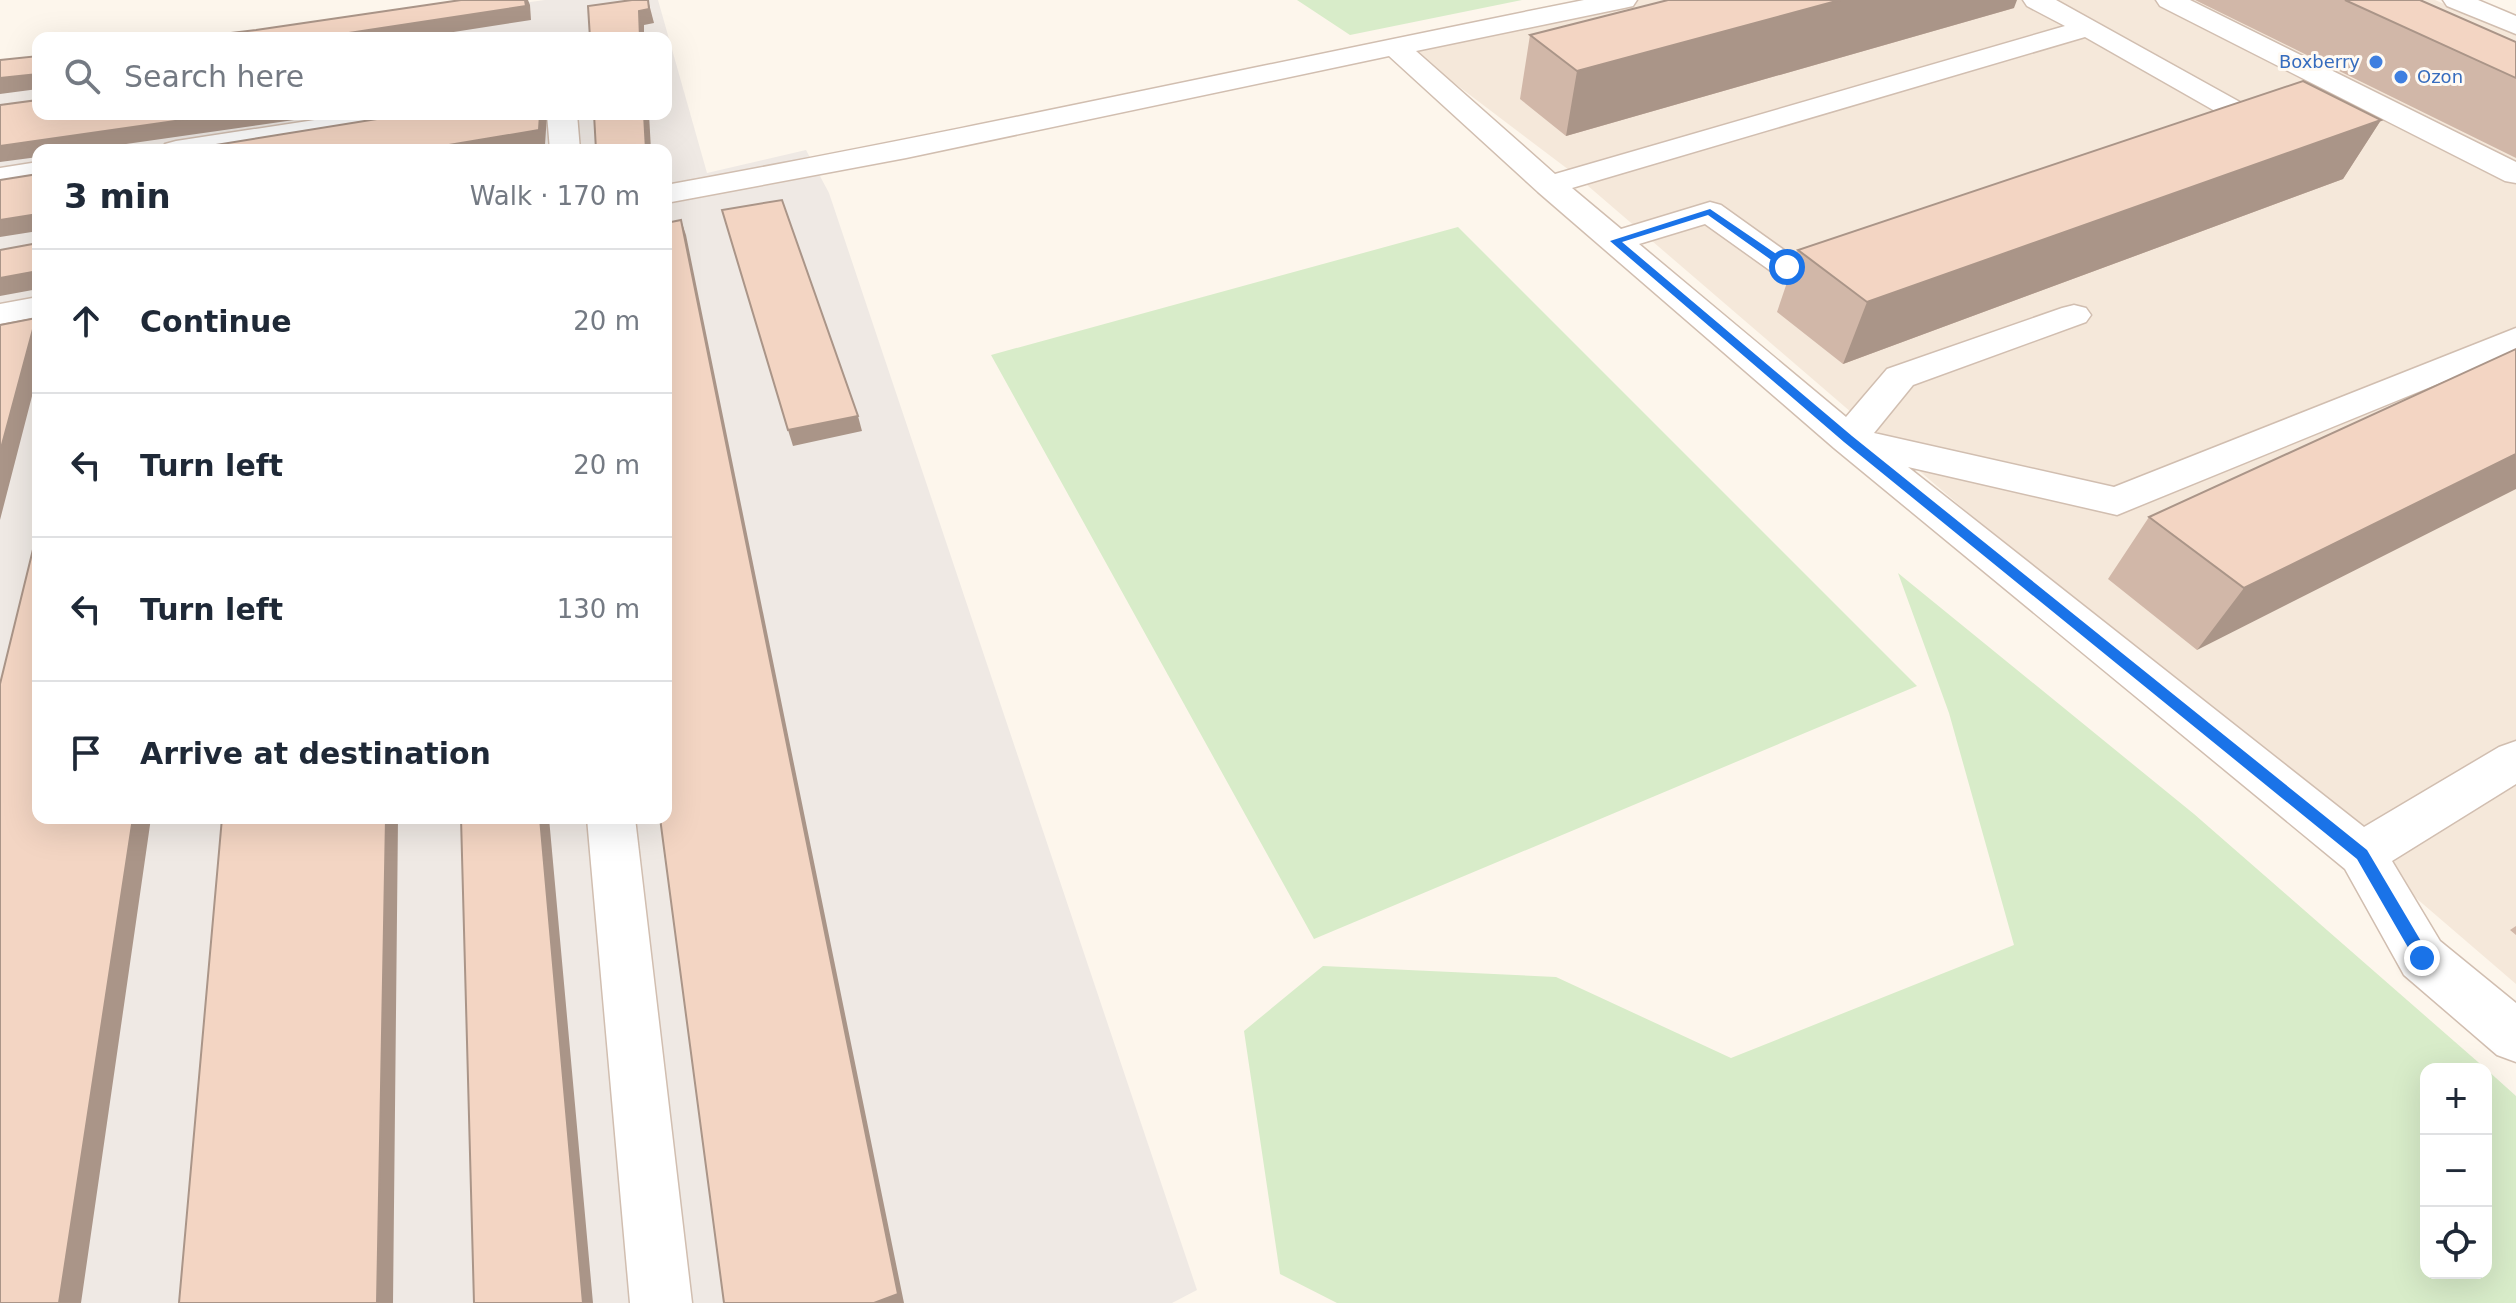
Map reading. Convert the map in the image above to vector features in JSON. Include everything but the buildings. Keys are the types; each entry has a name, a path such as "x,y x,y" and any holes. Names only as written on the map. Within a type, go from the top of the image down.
{"street":[{"path":"672,193 863,160 1393,45 1624,0"},
{"path":"2036,0 2246,117 2187,136"},
{"path":"2169,0 2516,174"},
{"path":"2456,0 2516,26"},
{"path":"1549,185 2088,28"},
{"path":"1393,45 1549,185 1848,439 2362,854 2422,958 2516,1037"},
{"path":"216,144 374,120"},
{"path":"562,120 564,144"},
{"path":"0,177 32,172"},
{"path":"1615,241 1710,212 1787,267 1876,238"},
{"path":"0,314 32,308"},
{"path":"1848,439 1900,377 2074,315"},
{"path":"1848,439 1962,468 2117,501 2516,339"},
{"path":"2362,854 2516,760"},
{"path":"612,824 661,1303"}],"shaded area":[{"path":"545,0 658,0 667,32 310,32"},
{"path":"1621,0 2435,0 2516,35 2516,984 1573,173 1408,48"},
{"path":"672,49 707,173 806,150 829,193 1197,1290 1172,1303 0,1303 0,74 32,70 32,120 672,120"}],"green space":[{"path":"1297,0 1522,0 1350,35"},
{"path":"1458,227 1917,686 1314,939 991,355"},
{"path":"1898,573 2194,814 2479,1063 2420,1063 2420,1279 2492,1279 2492,1074 2516,1096 2516,1303 1337,1303 1280,1274 1244,1031 1323,966 1556,977 1731,1058 2014,945 1949,713"}],"place":[{"name":"Boxberry","path":"2376,62"},
{"name":"Ozon","path":"2401,77"}],"route":[{"path":"1787,267 1710,212 1615,241 1848,439 2362,854 2422,958"}]}
